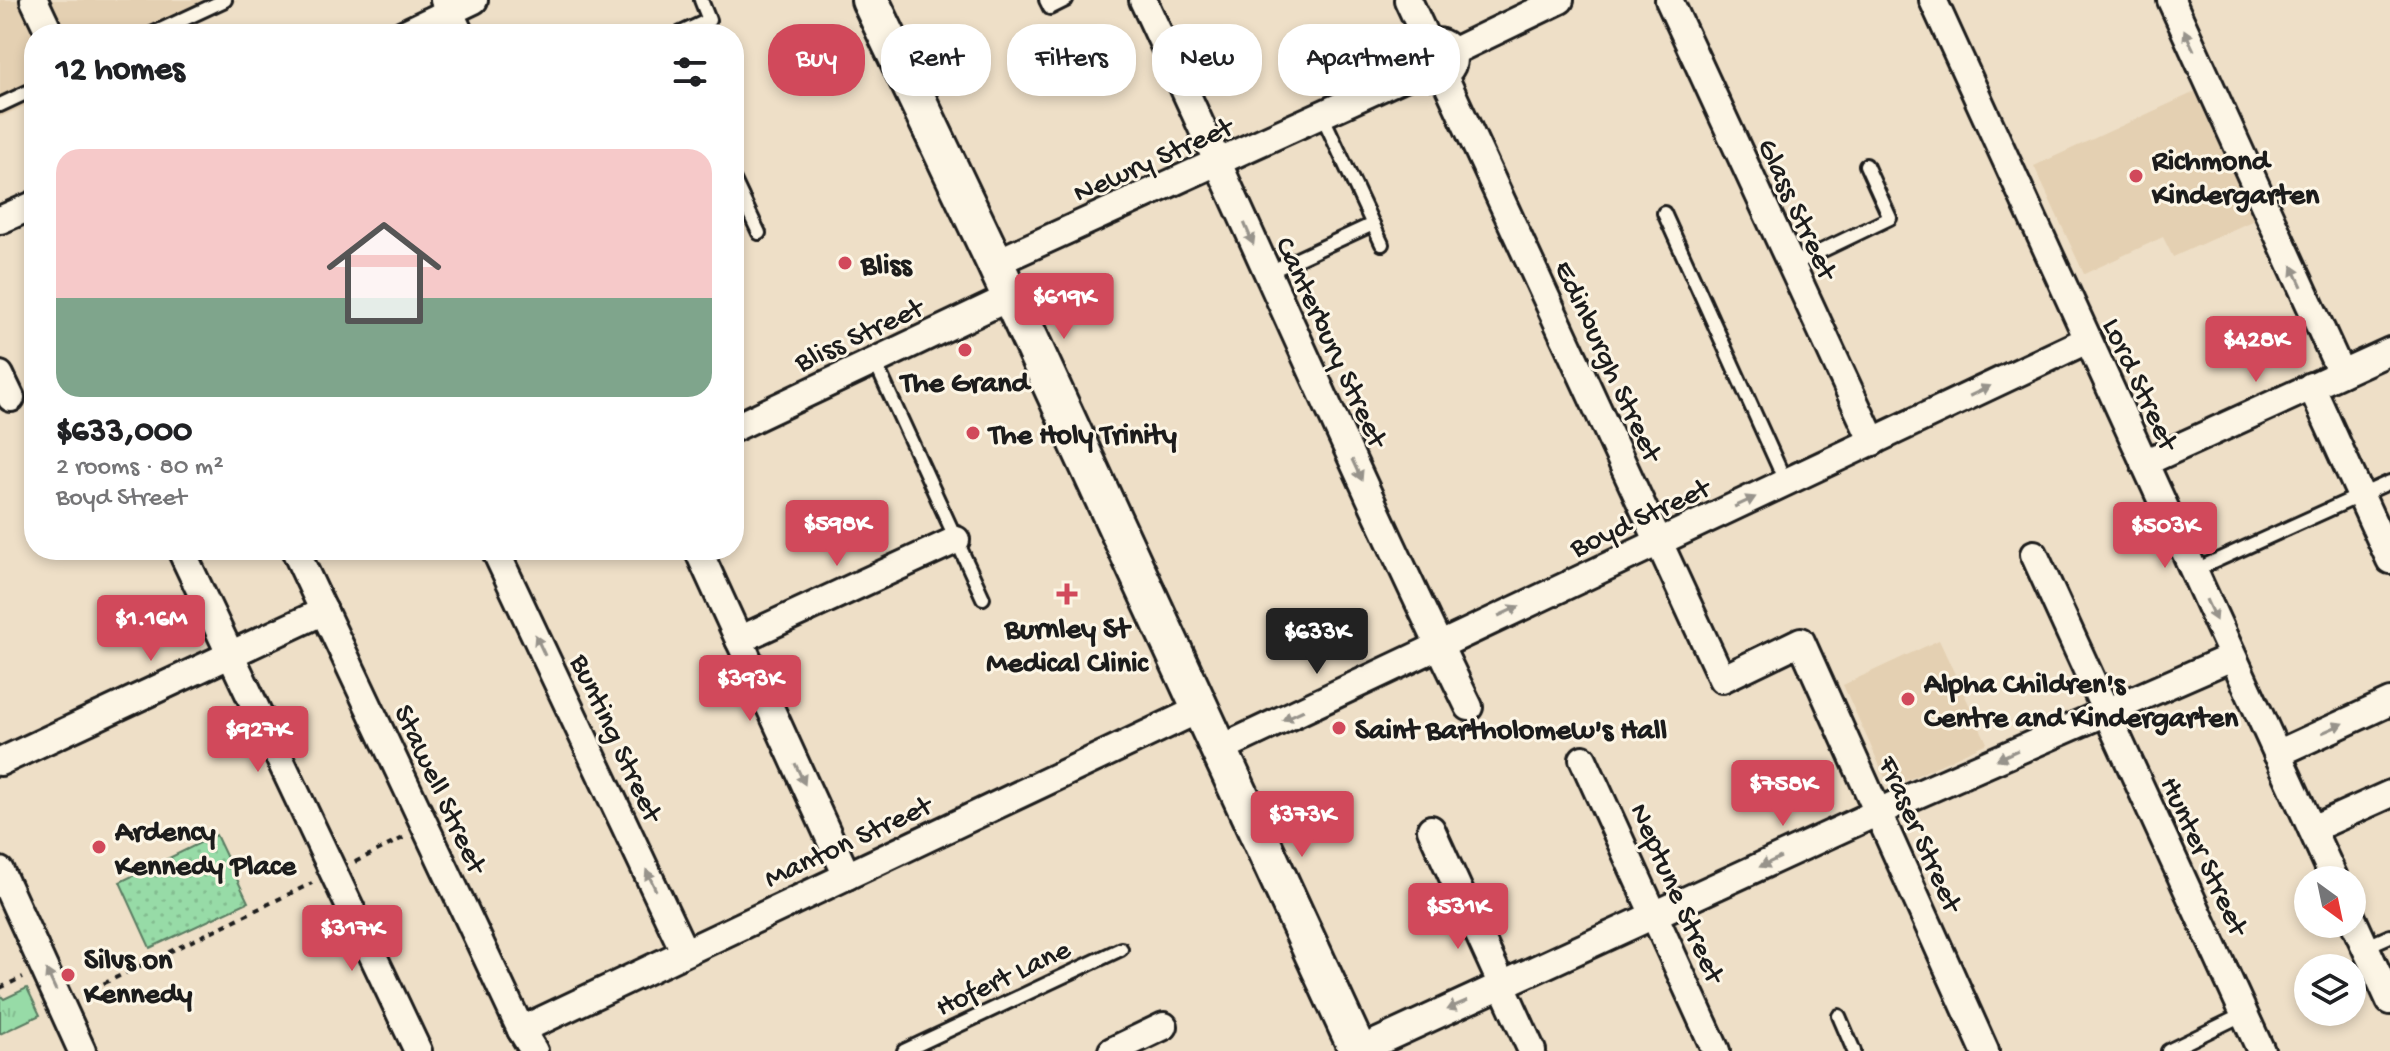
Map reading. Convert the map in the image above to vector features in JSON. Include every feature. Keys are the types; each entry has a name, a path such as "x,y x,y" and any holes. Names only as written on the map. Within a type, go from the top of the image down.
{"main road":[{"path":"870,0 995,263 1358,1051"}],"street":[{"path":"34,0 45,24"},
{"path":"428,24 451,15 474,0"},
{"name":"Canterbury Street","path":"1143,0 1219,162 1266,273 1469,707"},
{"name":"Edinburgh Street","path":"1408,0 1419,24"},
{"name":"Newry Street","path":"1460,48 1560,0"},
{"name":"Glass Street","path":"1669,0 1873,442"},
{"name":"Lord Street","path":"1933,0 2329,866"},
{"path":"2171,0 2341,373"},
{"name":"Newry Street","path":"995,263 1361,96"},
{"name":"Edinburgh Street","path":"1453,96 1722,679 1801,641"},
{"path":"0,220 24,209"},
{"name":"Bliss Street","path":"744,423 1010,297"},
{"name":"Boyd Street","path":"1218,750 2087,340"},
{"path":"2144,463 2390,351"},
{"path":"2311,386 2390,560"},
{"path":"739,640 956,540"},
{"name":"Hunter Street","path":"2034,554 2261,1051"},
{"path":"186,560 418,1051"},
{"name":"Stawell Street","path":"300,560 528,1040"},
{"name":"Bunting Street","path":"500,560 684,951"},
{"path":"703,560 847,876"},
{"path":"0,762 324,611"},
{"name":"Fraser Street","path":"1801,641 1985,1051"},
{"path":"1358,1051 1878,813 2232,657"},
{"path":"2277,754 2390,702"},
{"name":"Manton Street","path":"528,1040 684,951 1200,709"},
{"name":"Neptune Street","path":"1583,759 1716,1051"},
{"path":"2312,829 2390,794"},
{"path":"1431,829 1532,1051"},
{"path":"1,875 82,1051"},
{"path":"2361,938 2390,1001"},
{"path":"1112,1051 1164,1026"}],"lane":[{"path":"173,24 225,0"},
{"path":"700,24 709,20 701,0"},
{"path":"1046,0 1050,8 1066,0"},
{"path":"0,105 24,94"},
{"path":"1322,115 1382,244"},
{"path":"1790,266 1890,218 1866,165"},
{"path":"744,201 759,233"},
{"path":"1664,213 1786,483"},
{"path":"1266,273 1373,224"},
{"path":"874,360 983,598"},
{"path":"2193,571 2390,482"},
{"path":"2365,947 2390,936"},
{"name":"Hofert Lane","path":"904,1051 1121,949"},
{"path":"2168,1051 2244,1014"},
{"path":"1839,1016 1854,1051"}],"path":[{"path":"61,1003 425,828"}],"shaded area":[{"path":"0,0 238,0 186,24 24,24 24,106 0,117"},
{"name":"Richmond Kindergarten","path":"2195,92 2254,220 2173,257 2163,237 2084,274 2034,166"},
{"name":"Alpha Children's Centre and Kindergarten","path":"1939,640 1987,743 1890,788 1843,685"}],"green space":[{"path":"216,835 248,902 150,948 120,882"},
{"path":"27,988 40,1015 0,1034 0,995 4,999"}],"place":[{"name":"Richmond Kindergarten","path":"2136,176"},
{"name":"Bliss","path":"845,263"},
{"name":"The Grand","path":"965,350"},
{"name":"The Holy Trinity","path":"973,433"},
{"name":"Burnley St Medical Clinic","path":"1067,594"},
{"name":"Alpha Children's Centre and Kindergarten","path":"1908,699"},
{"name":"Saint Bartholomew's Hall","path":"1339,728"},
{"name":"Ardency Kennedy Place","path":"99,847"},
{"name":"Silvs on Kennedy","path":"68,975"}]}
